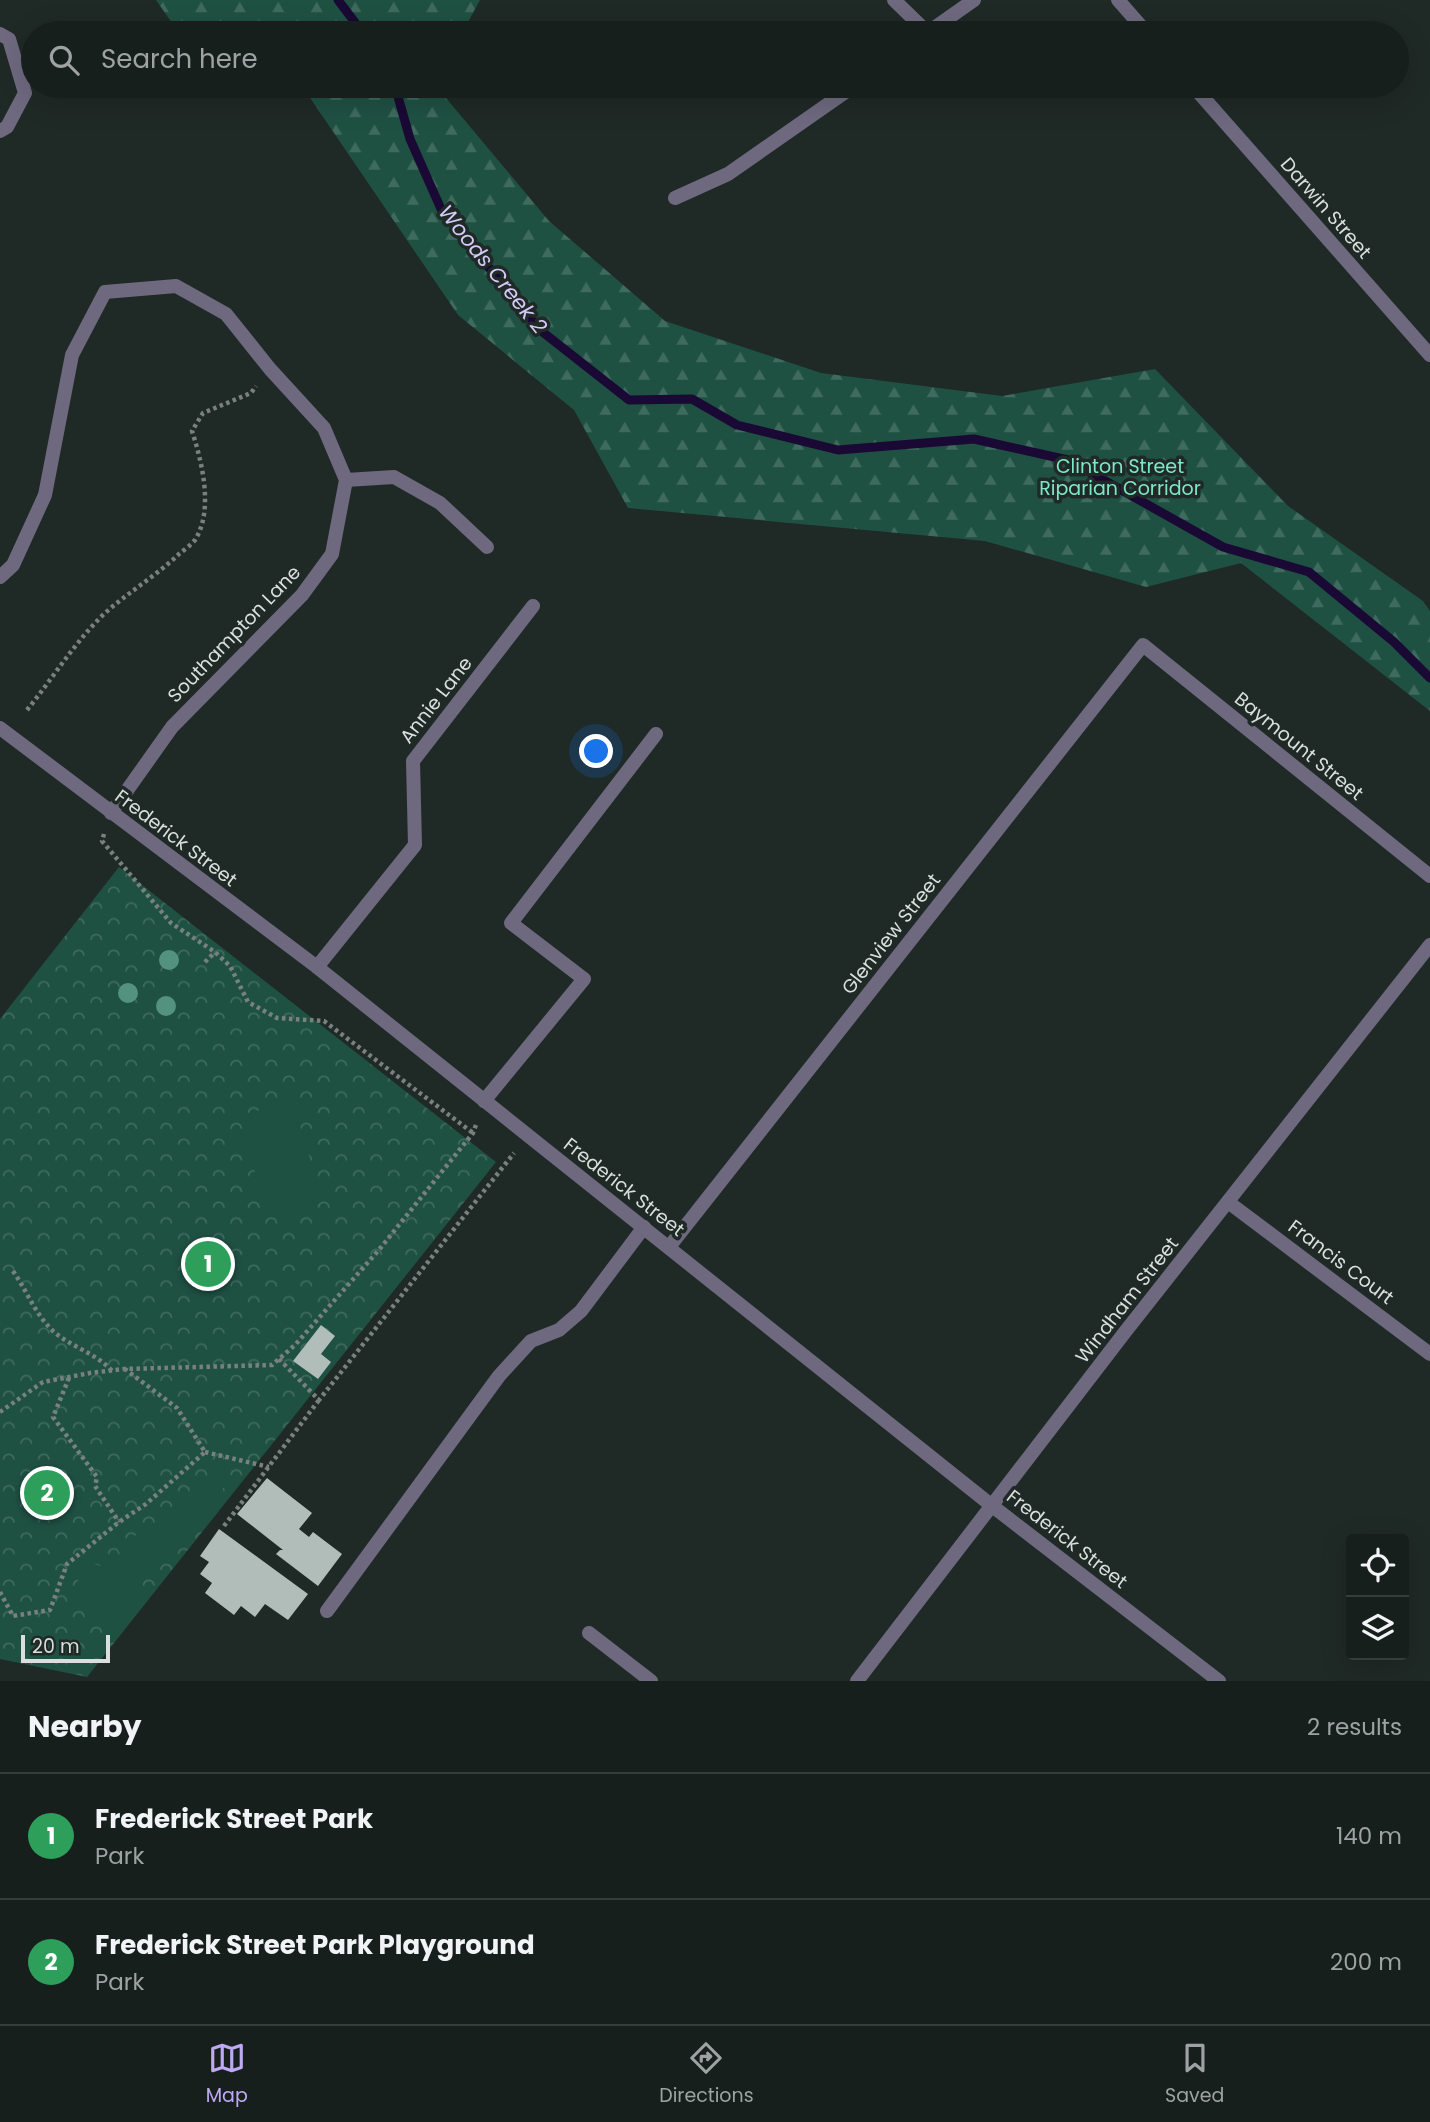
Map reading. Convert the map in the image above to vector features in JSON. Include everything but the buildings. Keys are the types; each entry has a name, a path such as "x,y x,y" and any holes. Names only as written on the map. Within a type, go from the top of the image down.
{"street":[{"path":"894,0 915,21"},
{"path":"944,21 974,0"},
{"path":"1118,0 1136,21"},
{"path":"0,34 9,39 21,80"},
{"path":"0,131 7,127 22,98"},
{"path":"675,198 728,174 838,98"},
{"name":"Darwin Street","path":"1205,98 1430,355"},
{"path":"0,577 13,565 45,495 72,355 105,292 176,286 226,314 270,369 324,428 346,480 394,477 440,503 487,547"},
{"name":"Southampton Lane","path":"111,813 172,727 302,596 332,554 346,480"},
{"name":"Annie Lane","path":"317,967 415,845 413,761 533,606"},
{"name":"Baymount Street","path":"1143,645 1430,876"},
{"name":"Glenview Street","path":"669,1247 1143,645"},
{"name":"Frederick Street","path":"0,728 317,967 991,1505 1219,1681"},
{"path":"484,1101 584,979 511,923 656,734"},
{"name":"Windham Street","path":"857,1681 991,1505 1430,945"},
{"name":"Francis Court","path":"1228,1202 1430,1354"},
{"path":"327,1611 499,1376 531,1341 559,1330 580,1311 644,1227"},
{"path":"589,1633 651,1681"}],"path":[{"path":"27,710 82,636 106,612 165,568 195,540 204,512 205,483 192,431 203,413 251,393 270,369"},
{"path":"111,813 102,841 171,923 215,952 230,966 248,1002 258,1010 277,1018 324,1021 473,1133"},
{"path":"205,962 215,952"},
{"path":"0,1412 43,1382 70,1377 124,1369 272,1365 295,1345 378,1251 473,1133 484,1101"},
{"path":"224,1526 319,1400 528,1135"},
{"path":"13,1271 38,1316 55,1333 102,1360 113,1372"},
{"path":"279,1359 319,1400"},
{"path":"124,1369 177,1408 205,1452 269,1467"},
{"path":"70,1377 53,1417 97,1477 95,1486 119,1522"},
{"path":"0,1592 13,1616 50,1610 67,1563 146,1504 205,1452"}],"green space":[{"path":"156,0 480,0 469,21 171,21"},
{"name":"Clinton Street Riparian Corridor","path":"310,98 446,98 549,221 665,321 821,373 1002,396 1155,369 1288,506 1423,601 1430,611 1430,711 1241,563 1146,587 985,541 628,508 574,410 458,315"},
{"path":"119,867 496,1162 87,1677 0,1659 0,1019"},
{"path":"293,1101 322,1201 268,1217 239,1116"},
{"path":"219,1468 227,1469 231,1475 202,1525 190,1537 153,1555 143,1567 137,1604 131,1616 114,1623 89,1614 82,1603 78,1586 83,1567 92,1564 108,1566 120,1560 118,1550 125,1541 161,1522 183,1496 205,1485 210,1479 208,1472"}],"waterway":[{"name":"Woods Creek 2","path":"338,0 354,21"},
{"name":"Woods Creek 2","path":"398,98 410,139 441,209 540,330 629,400 692,399 737,425 838,450 974,439 1068,460 1223,547 1309,572 1394,642 1430,678"}],"place":[{"name":"Frederick Street Park","path":"208,1264"},
{"name":"Frederick Street Park Playground","path":"47,1493"}]}
